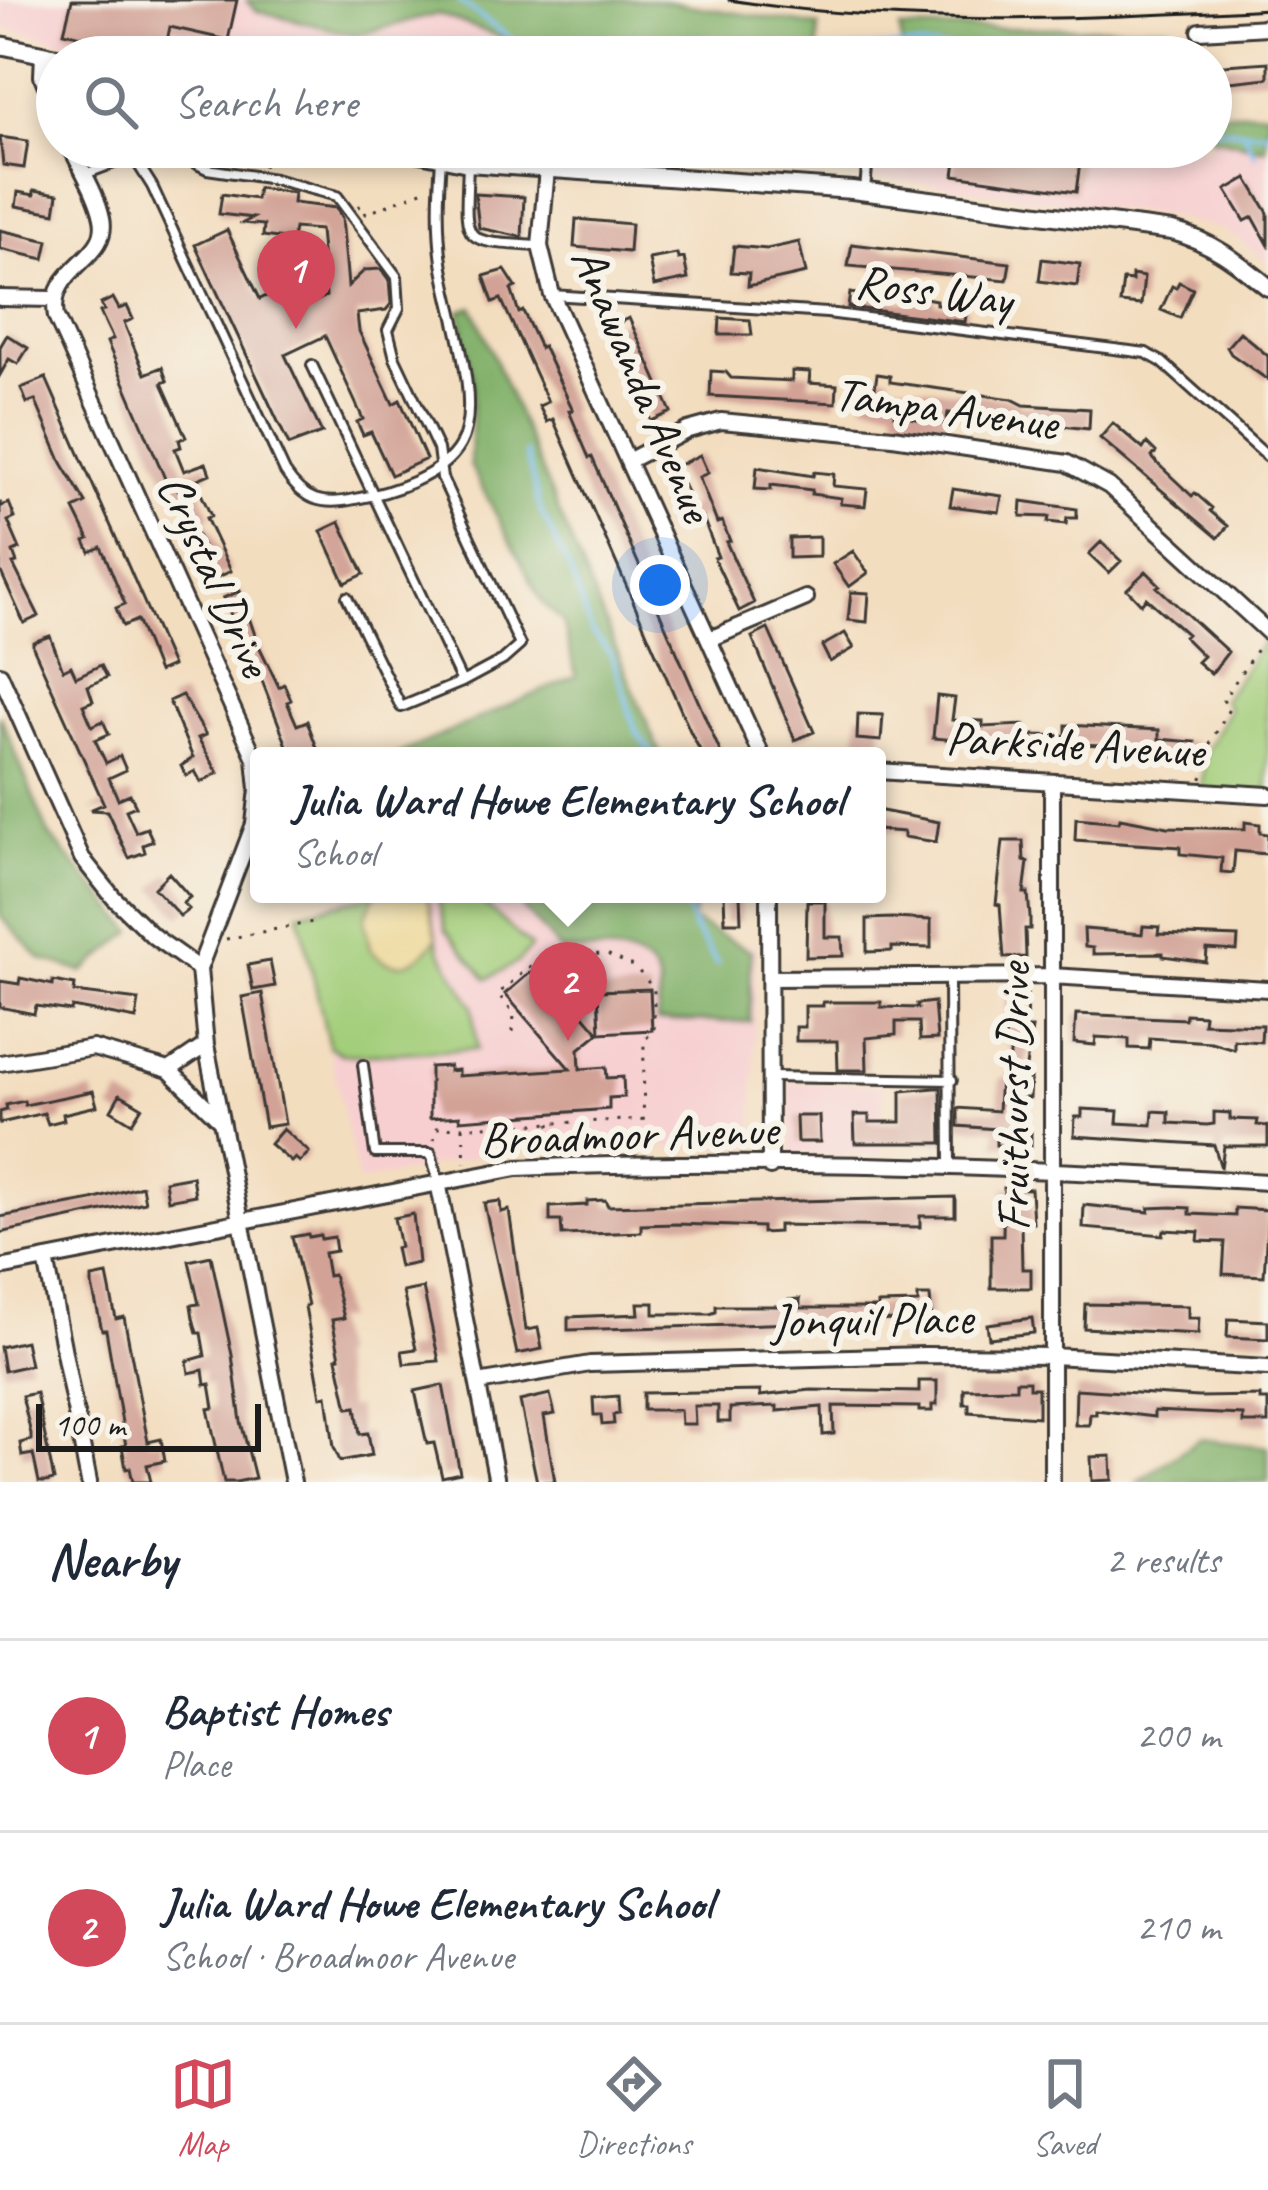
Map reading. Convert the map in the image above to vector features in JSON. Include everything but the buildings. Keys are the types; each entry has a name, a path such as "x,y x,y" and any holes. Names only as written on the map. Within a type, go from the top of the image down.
{"street":[{"path":"1200,31 1268,27"},
{"path":"0,45 36,53"},
{"path":"0,298 52,299 98,244 103,221 81,168"},
{"path":"534,168 865,191 1172,231 1199,238 1230,256 1268,287"},
{"name":"Anawanda Avenue","path":"547,169 541,246 552,295 758,747"},
{"name":"Crystal Drive","path":"52,299 56,317 250,747"},
{"name":"Tampa Avenue","path":"630,460 688,430 721,421 893,437 1067,463 1109,486 1264,638"},
{"path":"710,639 806,598"},
{"path":"0,674 82,858 153,936 200,969"},
{"name":"Parkside Avenue","path":"886,772 1268,795"},
{"name":"Fruithurst Drive","path":"1052,783 1052,1482"},
{"name":"Crystal Drive","path":"250,835 200,969 206,1045 293,1482"},
{"path":"769,903 770,1167"},
{"path":"770,978 1051,976 1268,989"},
{"path":"169,1070 206,1045"},
{"path":"3,1061 93,1048 169,1070 221,1121"},
{"name":"Broadmoor Avenue","path":"0,1268 517,1168 1052,1169 1268,1182"},
{"path":"438,1183 497,1482"},
{"path":"46,1259 89,1482"},
{"name":"Jonquil Place","path":"478,1383 590,1364 924,1355 1052,1356 1268,1368"}],"lane":[{"path":"84,175 102,168"},
{"path":"141,168 292,483 298,492 321,503 374,496 439,467 460,445 466,420 463,350 442,268 436,220 440,168"},
{"path":"205,168 337,196 397,277 399,308 388,330 395,358 520,645 462,682 401,707 347,597"},
{"path":"468,168 466,209 476,241 541,246"},
{"path":"865,191 867,168"},
{"name":"Ross Way","path":"552,295 826,314 1146,353 1268,457"},
{"path":"312,365 462,682"},
{"path":"949,976 950,1169"},
{"path":"363,1065 375,1153 431,1154 438,1183"},
{"path":"770,1077 952,1080"}],"path":[{"path":"272,168 274,179"},
{"path":"350,210 362,205 366,214 428,190 428,175"},
{"path":"1202,779 1206,751 1229,709 1223,700 1264,638"},
{"path":"225,939 313,922"},
{"path":"513,1032 514,1014 498,994 542,956 607,955 635,967 654,994 654,1031 644,1040 643,1150"},
{"path":"431,1154 437,1128 651,1119"},
{"path":"550,1123 552,1150"},
{"path":"464,1127 465,1166"}],"shaded area":[{"path":"0,0 246,0 257,11 356,35 438,14 497,36 39,36 0,27"},
{"path":"1232,141 1268,148 1268,262 1225,230 1176,217 811,169 1232,168"},
{"path":"326,903 515,903 570,925 666,941 756,946 753,1146 506,1150 359,1182 299,913"},
{"path":"789,1083 883,1085 883,1154 791,1155"}],"green space":[{"path":"246,0 656,0 819,26 818,36 497,36 438,14 356,35 257,11"},
{"path":"1169,27 1169,36 901,36 900,29"},
{"path":"1268,111 1265,149 1232,142 1232,112"},
{"path":"473,307 657,747 414,747 576,676 563,622 542,602 470,465 473,380 460,311"},
{"path":"1265,630 1268,795 1201,791 1206,751 1229,709 1223,700 1263,642"},
{"path":"0,715 49,835 133,931 83,972 41,959 0,916"},
{"path":"340,903 429,903 440,950 473,1006 477,1049 354,1055 329,1046 299,913"},
{"path":"439,903 483,903 531,947 518,962 487,979 446,930"},
{"path":"519,903 695,903 692,921 751,951 750,1022 657,1021 659,985 643,961 616,952 561,951"},
{"path":"1199,1439 1268,1447 1268,1482 1138,1482"}],"sand":[{"path":"372,903 429,903 437,938 414,960 388,962 370,949 364,918"}],"waterway":[{"path":"458,0 507,36"},
{"path":"1232,130 1268,133"},
{"path":"1244,133 1255,155"},
{"path":"526,453 540,509 572,575 591,630 613,657 636,731 648,747"},
{"path":"686,903 694,929 718,964"}],"tram line":[{"path":"729,0 931,18 1268,9"}],"place":[{"name":"Baptist Homes","path":"296,329"},
{"name":"Julia Ward Howe Elementary School","path":"568,1041"}]}
